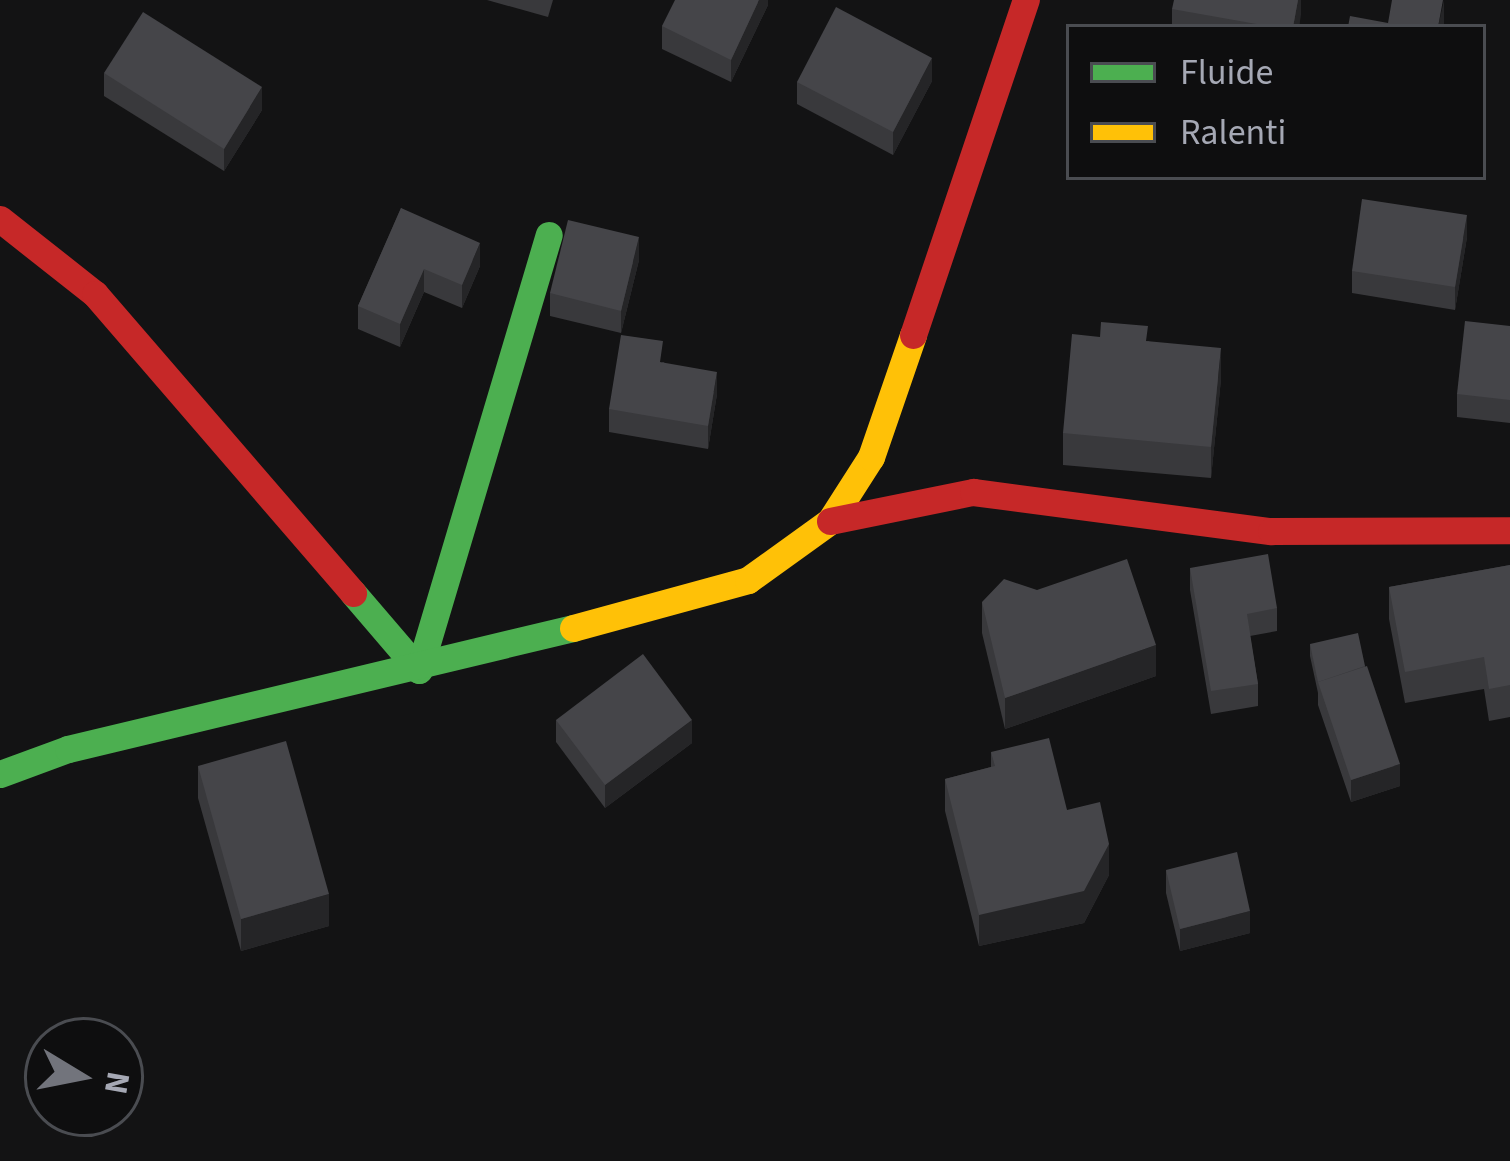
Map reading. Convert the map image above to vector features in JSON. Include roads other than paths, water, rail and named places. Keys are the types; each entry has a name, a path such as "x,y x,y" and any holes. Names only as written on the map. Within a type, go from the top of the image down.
{"street":[{"path":"0,774 68,749 419,670 748,580 830,521 871,457 1026,0"},
{"path":"0,219 95,294 419,670"},
{"path":"419,670 549,235"},
{"path":"830,521 973,492 1270,531 1510,530"}]}
